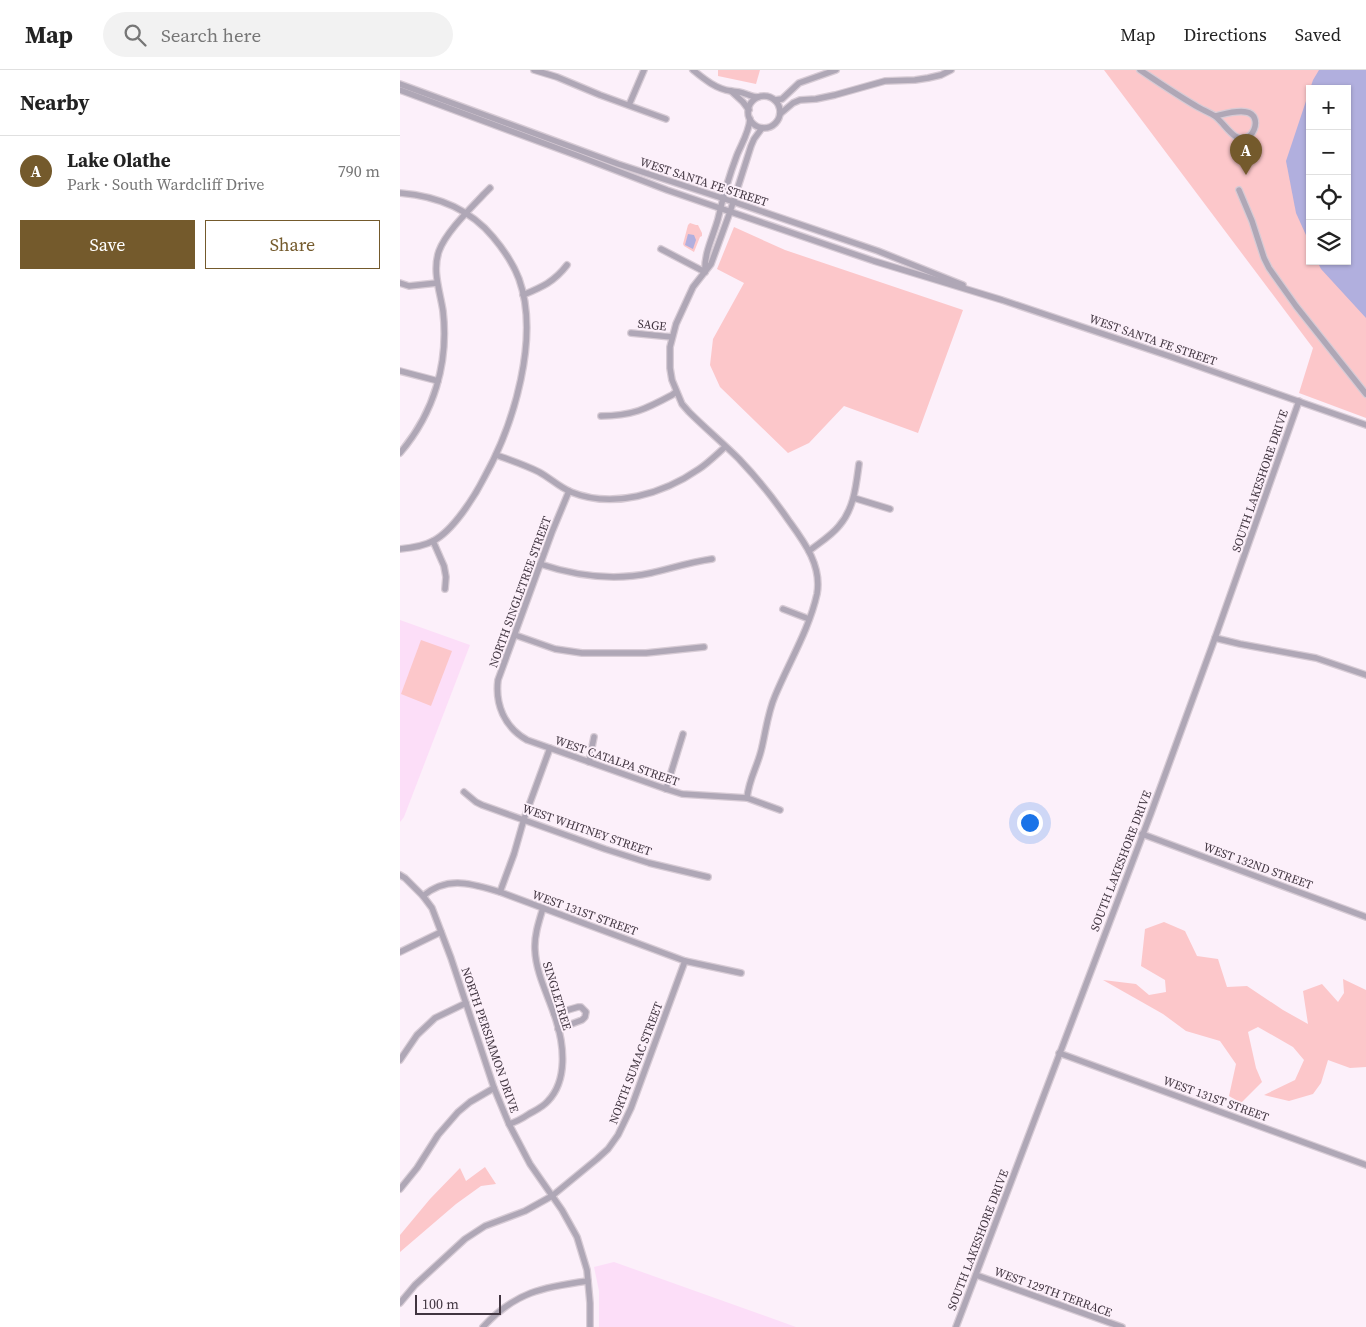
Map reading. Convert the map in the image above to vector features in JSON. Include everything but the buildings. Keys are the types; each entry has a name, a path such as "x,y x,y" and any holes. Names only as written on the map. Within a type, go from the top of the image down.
{"street":[{"path":"534,70 558,77 600,95 666,119"},
{"path":"629,105 644,70"},
{"path":"693,70 708,82 731,92 749,110"},
{"path":"731,92 739,92 752,97 765,96 775,100 782,99 799,83 836,70"},
{"path":"750,119 753,124 762,128 772,126 776,123 780,114 793,103 800,100 835,95 885,81 922,79 951,70"},
{"path":"1140,70 1215,116 1236,137 1246,138 1254,130 1256,120 1251,114 1246,112 1215,116"},
{"name":"WEST SANTA FE STREET","path":"400,84 618,164 878,251 1002,300"},
{"name":"WEST SANTA FE STREET","path":"400,90 659,187 874,262 1002,300 1366,425"},
{"path":"705,272 704,261 718,218 722,198 749,127 751,103 759,97"},
{"path":"775,100 780,109 780,114"},
{"path":"747,798 748,786 762,748 774,698 809,618 816,598 818,580 809,551 777,504 738,458 682,404 676,392 670,368 670,347 676,324 693,287 711,264 734,202 751,146 762,128"},
{"path":"400,453 425,416 434,397 442,368 444,337 436,270 439,250 448,235 490,188"},
{"path":"1239,190 1269,268 1296,306 1366,394"},
{"path":"400,193 421,195 454,206 483,226 501,246 513,266 523,294 526,321 523,363 515,403 496,455 482,482 453,524 434,541 411,548 400,549"},
{"path":"661,249 705,272"},
{"path":"523,294 552,281 560,275 567,265"},
{"path":"400,283 410,286 437,283"},
{"name":"SAGE","path":"631,332 672,336"},
{"path":"400,371 438,381"},
{"path":"601,416 622,416 639,411 676,392"},
{"name":"SOUTH LAKESHORE DRIVE","path":"956,1327 1215,638 1299,401"},
{"path":"496,455 540,473 580,496 603,498 632,497 668,486 698,470 725,446"},
{"path":"809,551 839,526 850,508 854,498 859,464"},
{"name":"NORTH SINGLETREE STREET","path":"498,701 498,680 569,491"},
{"path":"854,498 890,509"},
{"path":"434,541 444,566 446,589"},
{"path":"540,564 557,570 579,574 615,577 651,573 692,562 712,559"},
{"path":"783,608 809,618"},
{"path":"515,636 555,649 582,653 626,654 704,648"},
{"path":"1215,638 1316,658 1366,675"},
{"name":"WEST CATALPA STREET","path":"498,701 506,722 513,730 527,740 682,794 747,798 780,810"},
{"path":"666,789 683,734"},
{"path":"589,762 594,737"},
{"path":"500,892 550,748"},
{"name":"WEST WHITNEY STREET","path":"464,792 482,805 605,849 649,863 708,877"},
{"name":"WEST 132ND STREET","path":"1142,834 1366,917"},
{"name":"NORTH PERSIMMON DRIVE","path":"400,875 423,896 432,908 494,1088 509,1124 530,1164 562,1210 577,1237 587,1270 590,1327"},
{"name":"WEST 131ST STREET","path":"423,896 445,883 469,883 500,892 685,961 741,973"},
{"name":"SINGLETREE","path":"509,1124 516,1122 550,1100 561,1074 562,1060 558,1029 539,971 535,950 535,939 543,908"},
{"path":"400,952 441,932"},
{"name":"NORTH SUMAC STREET","path":"400,1303 420,1280 472,1233 525,1211 552,1196 608,1149 618,1135 631,1108 685,961"},
{"path":"400,1060 417,1036 435,1018 466,1004"},
{"path":"554,1014 578,1007 584,1008 586,1012 585,1017 581,1021 558,1029"},
{"name":"WEST 131ST STREET","path":"1060,1053 1366,1165"},
{"path":"400,1189 417,1168 438,1135 458,1112 470,1102 494,1088"},
{"name":"WEST 129TH TERRACE","path":"976,1275 1122,1327"},
{"path":"483,1327 500,1311 528,1293 588,1281"}],"shaded area":[{"path":"718,70 760,70 756,84 718,76"},
{"path":"1104,70 1366,70 1366,418 1299,393 1313,348"},
{"path":"690,223 698,225 702,233 694,252 683,244"},
{"path":"734,227 785,250 963,310 918,433 844,406 809,443 788,453 720,387 710,365 713,339 744,283 717,269"},
{"path":"400,620 470,645 404,817 400,822"},
{"path":"421,640 452,651 431,706 401,694"},
{"path":"1164,922 1185,931 1197,956 1218,959 1227,987 1247,986 1308,1024 1303,991 1322,984 1338,1002 1344,993 1343,979 1366,990 1366,1067 1350,1068 1328,1060 1321,1083 1313,1094 1289,1101 1264,1095 1295,1080 1304,1060 1293,1047 1258,1027 1248,1032 1256,1068 1262,1082 1241,1103 1229,1096 1236,1064 1220,1041 1186,1031 1163,1014 1103,980 1136,984 1149,995 1166,992 1165,980 1141,966 1145,929"},
{"path":"485,1167 496,1184 481,1186 456,1204 400,1252 400,1235 430,1199 460,1168 466,1181"},
{"path":"614,1262 796,1327 599,1327 599,1291 594,1267"}],"water":[{"path":"1319,70 1366,70 1366,318 1319,265 1351,265 1351,85 1311,85"},
{"path":"1306,101 1306,235 1296,213 1286,161"},
{"path":"688,234 694,235 696,240 693,249 685,245"}],"place":[{"name":"Lake Olathe","path":"1246,175"}]}
